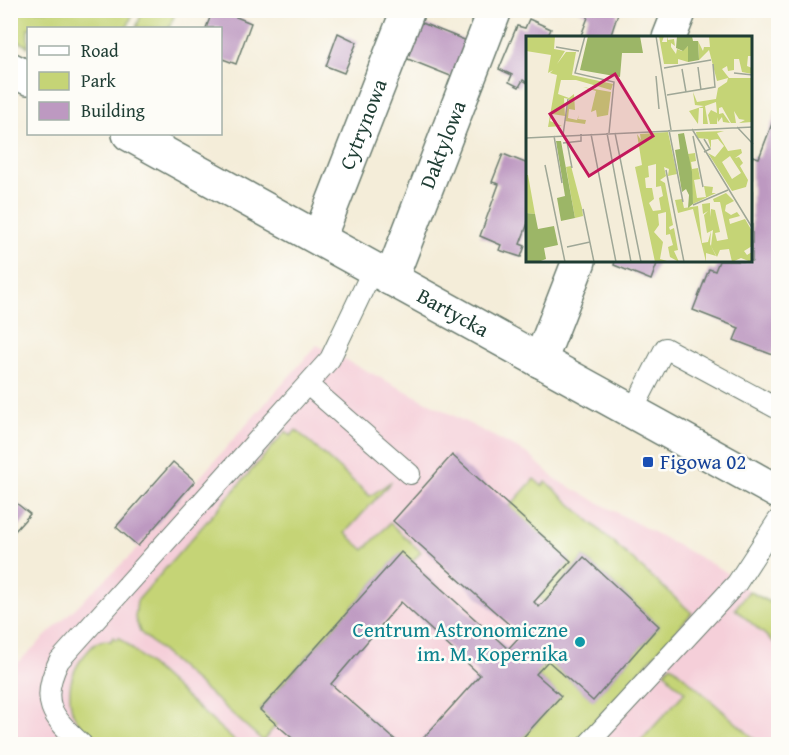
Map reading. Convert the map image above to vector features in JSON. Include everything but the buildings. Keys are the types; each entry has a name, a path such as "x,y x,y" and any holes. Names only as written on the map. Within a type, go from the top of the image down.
{"street":[{"name":"Cytrynowa","path":"319,238 408,10"},
{"name":"Daktylowa","path":"382,274 495,10"},
{"path":"670,36 680,10"},
{"path":"10,69 27,78"},
{"name":"Bartycka","path":"131,135 778,492"},
{"path":"540,361 579,262"}],"lane":[{"path":"82,744 62,727 53,713 48,695 50,678 59,661 330,359 382,274"},
{"path":"632,412 665,348 778,409"},
{"path":"308,385 410,474"},
{"path":"588,744 737,583 778,520"}],"shaded area":[{"path":"317,345 528,454 555,479 723,570 749,591 778,607 778,744 12,744 11,669 132,554"}],"green space":[{"path":"11,10 134,10 127,27 27,27 27,46 11,36"},
{"path":"143,10 176,10 169,27 136,27"},
{"path":"296,430 370,496 392,481 345,533 364,550 390,523 421,552 412,562 401,553 260,709 277,724 263,741 140,632 135,618 137,601 286,431 291,436"},
{"path":"534,479 542,486 546,482 692,613 575,744 517,744 560,696 536,674 548,661 593,700 659,626 584,557 544,602 539,597 570,561 509,507"},
{"path":"749,591 778,607 778,646 735,609"},
{"path":"113,637 117,640 119,637 238,744 102,744 75,718 72,712 70,691 73,676 83,657 98,642 111,641"},
{"path":"671,665 760,744 638,744 685,692 670,679 665,671"}],"place":[{"name":"Figowa 02","path":"648,462"},
{"name":"Centrum Astronomiczne im. M. Kopernika","path":"580,642"}]}
